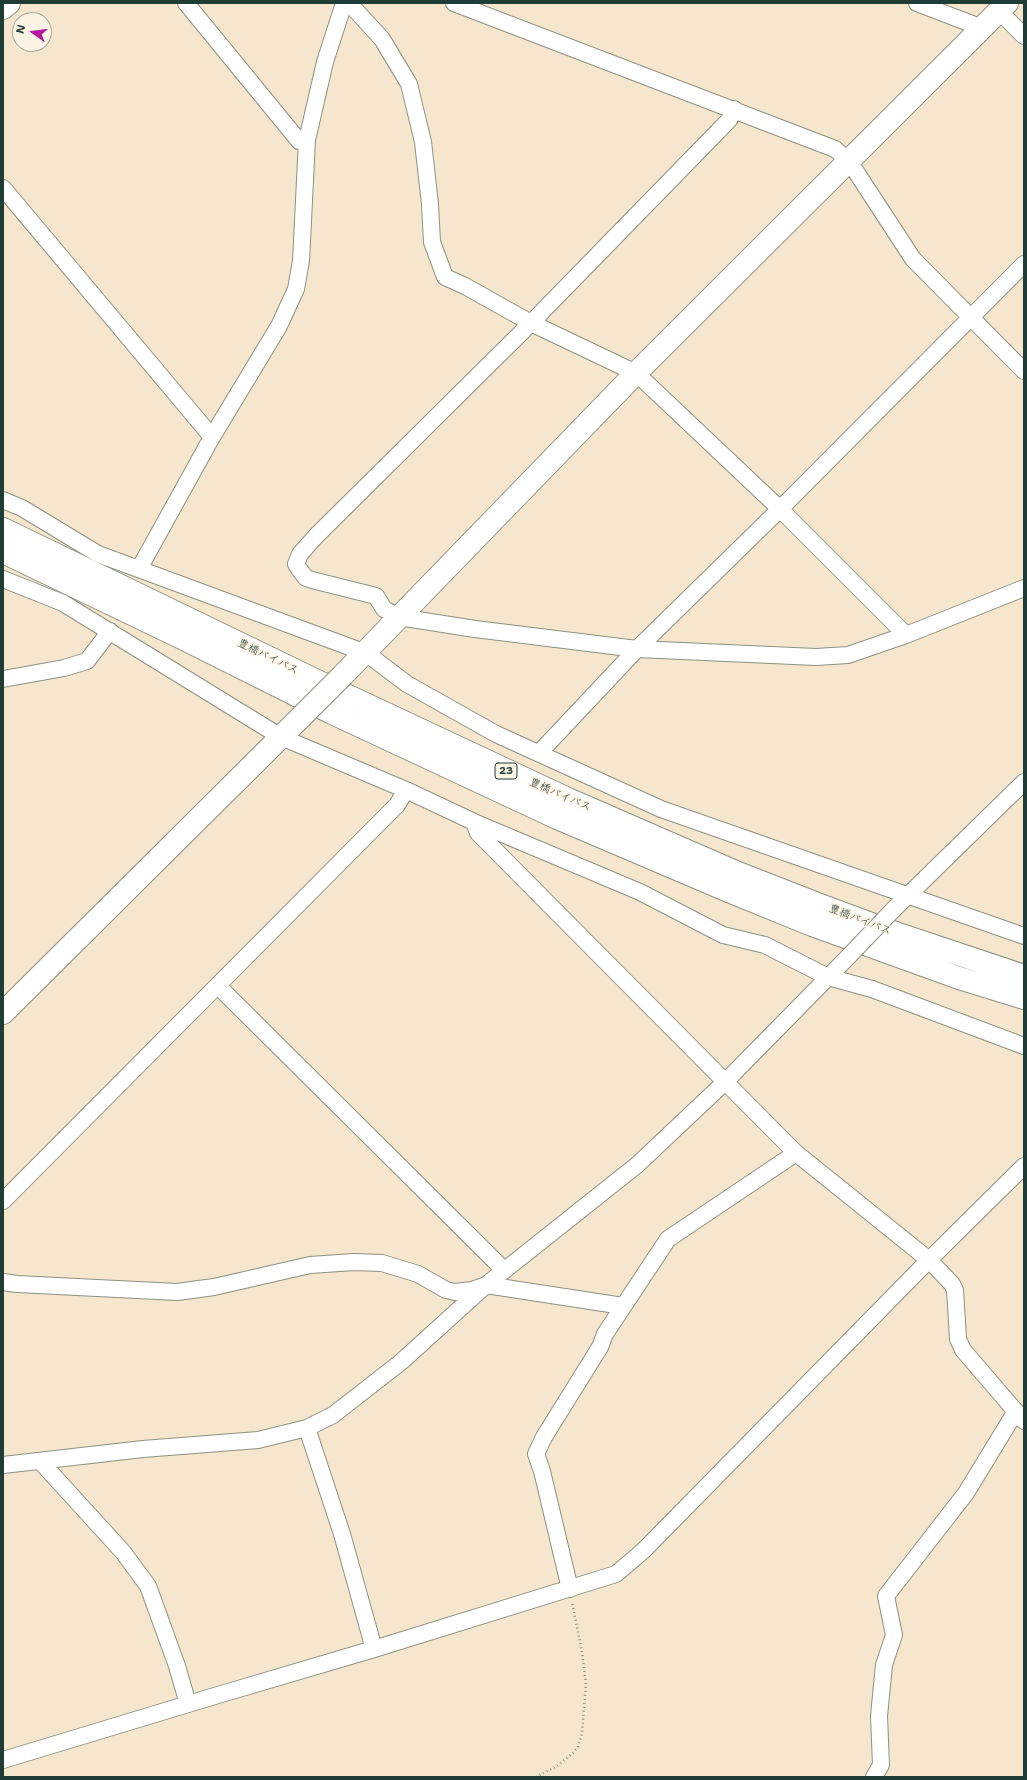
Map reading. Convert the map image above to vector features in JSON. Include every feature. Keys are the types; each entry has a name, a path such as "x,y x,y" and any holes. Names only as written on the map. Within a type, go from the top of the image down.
{"main road":[{"path":"3,8 9,3"},
{"path":"3,1014 366,653 399,617 636,373 1003,7"},
{"name":"豊橋バイパス","path":"3,529 346,695 568,799 738,873 820,905 901,936 1024,976"},
{"name":"豊橋バイパス","path":"3,552 182,638 330,712 564,821 812,925 959,978 1024,998"}],"street":[{"path":"186,3 299,141 307,140"},
{"path":"140,569 212,437 279,326 296,289 301,261 307,140 325,62 344,3"},
{"path":"349,3 382,39 409,84 423,142 430,204 432,242 445,277 465,286 531,323 636,373 780,509 906,635"},
{"path":"454,3 734,109 835,149 849,161 913,259 1024,371"},
{"path":"918,3 972,24 980,30"},
{"path":"1003,7 1024,36"},
{"path":"734,109 729,120 531,323 316,536 300,554 296,564 306,578 376,596 384,609 399,617 475,629 638,649 822,656 848,655 906,635 1024,588"},
{"path":"3,188 212,437"},
{"path":"539,753 638,649 1024,264"},
{"path":"3,500 22,508 98,554 366,653 407,684 496,734 661,810 1024,936"},
{"path":"3,580 63,603 281,737 406,790 474,822 640,892 722,935 765,945 828,977 872,989 1024,1046"},
{"path":"3,680 87,662 110,631"},
{"path":"3,1465 143,1449 258,1440 307,1428 333,1415 401,1362 504,1270 637,1165 725,1082 848,957 906,895 1024,782"},
{"path":"3,1201 397,805 406,790"},
{"path":"474,822 478,833 796,1153 929,1260 952,1284 955,1290 958,1339 963,1350 1020,1416 966,1493 886,1596 894,1635 884,1665 879,1716 881,1765 874,1777"},
{"path":"218,986 504,1270"},
{"path":"570,1589 542,1472 536,1454 544,1437 623,1306 668,1238 796,1153"},
{"path":"3,1760 374,1650 616,1574 643,1551 929,1260 1024,1166"},
{"path":"3,1282 177,1292 214,1287 310,1265 354,1262 382,1263 418,1274 446,1290 455,1292 472,1290 486,1285 623,1306"},
{"path":"307,1428 342,1534 374,1650"},
{"path":"40,1461 123,1552 148,1586 177,1666 188,1704"}],"path":[{"path":"536,1777 557,1766 573,1753 578,1747 582,1733 586,1684 582,1652 570,1589"}]}
